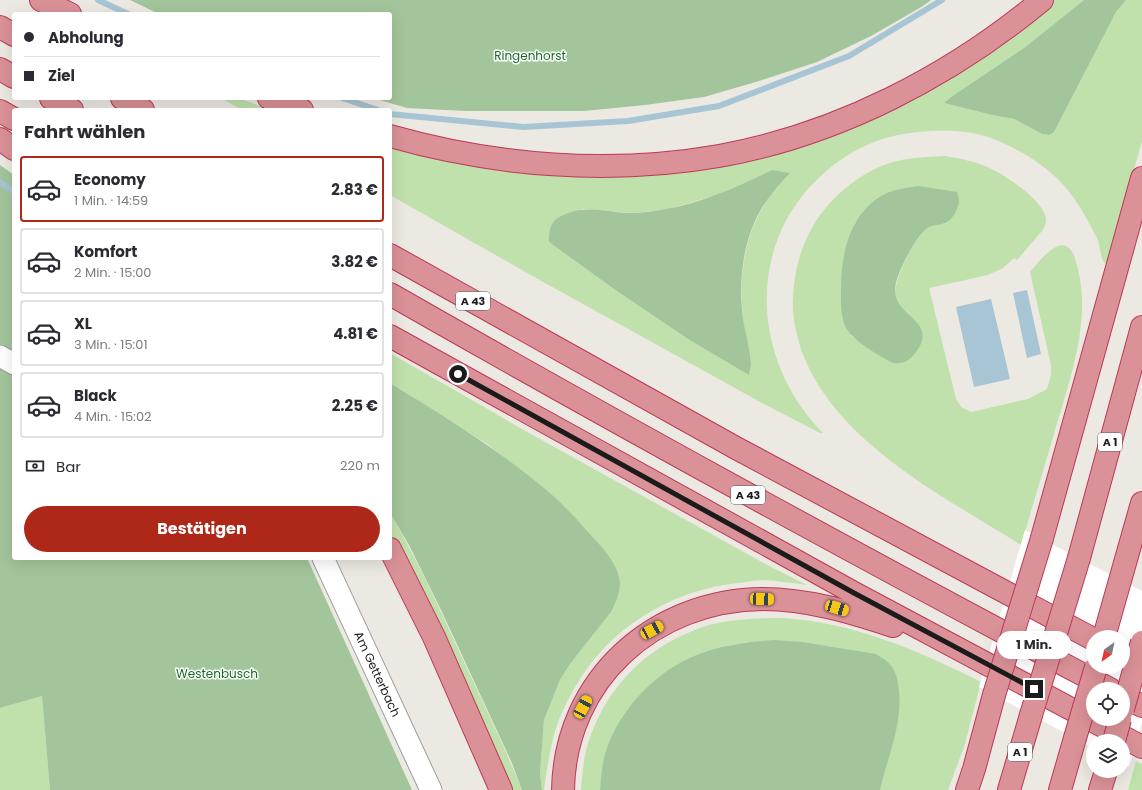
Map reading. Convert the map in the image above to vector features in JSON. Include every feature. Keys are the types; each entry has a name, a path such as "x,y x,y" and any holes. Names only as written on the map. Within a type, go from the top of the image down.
{"highway":[{"path":"41,0 66,12"},
{"path":"392,136 447,150 484,156 558,164 641,164 695,159 738,152 811,131 865,110 893,97 967,55 1027,13 1042,0"},
{"path":"0,27 12,35"},
{"path":"0,69 12,76"},
{"path":"54,100 68,108"},
{"path":"126,100 140,108"},
{"path":"274,100 296,108"},
{"path":"0,111 12,118"},
{"path":"0,139 12,148"},
{"path":"967,790 994,695 1042,538 1142,178"},
{"name":"A 43","path":"392,256 736,448 1086,635"},
{"name":"A 43","path":"392,295 718,478 1097,682"},
{"name":"A 1","path":"1009,790 1078,558 1142,327"},
{"path":"392,337 847,589 1142,747"},
{"path":"1106,630 1142,503"},
{"path":"392,554 434,637 501,790"},
{"path":"563,790 569,745 575,726 594,688 618,657 633,643 652,630 671,620 692,612 735,602 762,599 786,600 837,608 953,646"},
{"path":"1130,684 1142,642"},
{"path":"1130,656 1142,659"},
{"path":"1130,659 1142,665"},
{"path":"1060,790 1094,674"},
{"path":"1130,700 1142,706"},
{"path":"1100,790 1104,778"}],"street":[{"path":"0,356 12,363"},
{"name":"Am Getterbach","path":"324,560 430,790"}],"green space":[{"name":"Ringenhorst","path":"130,0 931,0 871,36 817,62 759,81 704,97 584,111 465,111 407,108 380,100 392,100 392,12 155,12"},
{"path":"1055,0 1084,0 1024,48 944,103 1014,119 1042,134 1049,135 1054,132 1116,12 1126,0 1142,0 1142,141 1107,265 1104,263 1101,256 1097,238 1090,225 1071,194 1059,180 1032,158 1001,142 981,135 961,131 930,131 898,135 874,142 852,152 832,166 797,202 780,234 770,268 767,303 771,338 782,372 799,404 823,433 820,433 764,404 536,278 392,196 392,148 434,158 768,153 1035,16","holes":["789,173 775,189 756,220 747,246 742,274 744,323 751,362 749,374 688,339 614,289 549,242 582,209 631,213 664,210 717,195 743,184"]},
{"path":"1084,0 1126,0 1116,12 1054,132 1049,135 1042,134 1014,119 944,103 1024,48"},
{"path":"224,100 244,100 266,108 238,108"},
{"path":"945,156 970,161 1001,174 1022,188 1039,204 1044,212 1046,220 1042,231 1017,260 1014,258 1003,268 988,275 929,288 956,399 961,407 971,412 1028,399 1047,389 1051,375 1051,365 1030,272 1051,250 1058,246 1064,245 1069,248 1074,256 1080,278 1082,300 1078,346 1067,391 1021,545 926,486 864,439 838,412 816,382 801,349 796,330 793,305 795,278 799,258 806,239 823,211 841,192 862,176 873,170 897,161","holes":["864,210 945,223 930,227 920,235 909,253 899,275 896,286 896,301 921,329 893,363 851,336 844,254 855,223"]},
{"name":"Westenbusch","path":"0,165 12,174 12,560 308,560 412,790 50,790 42,696 0,708"},
{"path":"772,170 790,173 763,206 756,218 747,245 741,289 743,318 750,352 751,363 749,375 688,339 614,289 549,242 552,223 568,213 592,209 632,213 669,209 721,193"},
{"path":"918,186 957,192 959,204 955,214 948,222 931,226 919,236 900,271 896,283 895,294 905,311 918,324 922,332 922,341 916,352 909,360 900,363 893,363 855,339 847,329 842,315 841,274 850,234 864,211 873,201 889,192"},
{"path":"392,354 529,433 769,566 807,585 765,580 713,587 688,594 665,604 643,616 623,631 604,648 588,667 567,702 555,733 549,757 544,790 542,790 540,773 544,720 560,680 570,664 611,612 620,584 618,575 569,511 550,493 487,444 392,384"},
{"path":"392,384 472,435 512,463 555,497 608,554 616,568 619,575 620,587 613,609 570,664 560,680 544,720 540,773 542,790 522,790 512,763 442,612 409,545 392,516"},
{"path":"392,517 433,595 522,790 511,790 407,564 392,536"},
{"path":"783,618 835,626 885,640 933,659 981,682 965,744 948,790 880,790 884,772 748,642 722,647 697,655 677,665 658,678 643,692 629,709 618,727 609,747 603,768 600,790 581,790 586,751 600,715 620,684 647,657 662,646 679,637 709,625 739,620"},
{"path":"774,640 802,642 876,654 887,661 892,667 899,688 898,717 894,741 880,790 600,790 604,760 612,735 631,706 642,692 655,680 684,661 699,654 736,644"},
{"path":"42,696 50,790 0,790 0,708"},
{"path":"1136,761 1142,764 1142,790 1128,790"}],"water":[{"path":"1027,290 1041,354 1027,358 1013,293"},
{"path":"991,299 1010,379 974,387 956,307"}],"pier":[{"path":"1025,530 1142,591 1142,723 1130,764 1130,734 1086,734 1086,744 979,687"}],"waterway":[{"path":"98,0 124,12"},
{"path":"392,114 524,127 628,121 719,106 849,56 942,0"},
{"path":"348,100 372,108"},
{"path":"0,182 12,191"}],"route":[{"path":"458,374 854,593 1034,689"}]}
